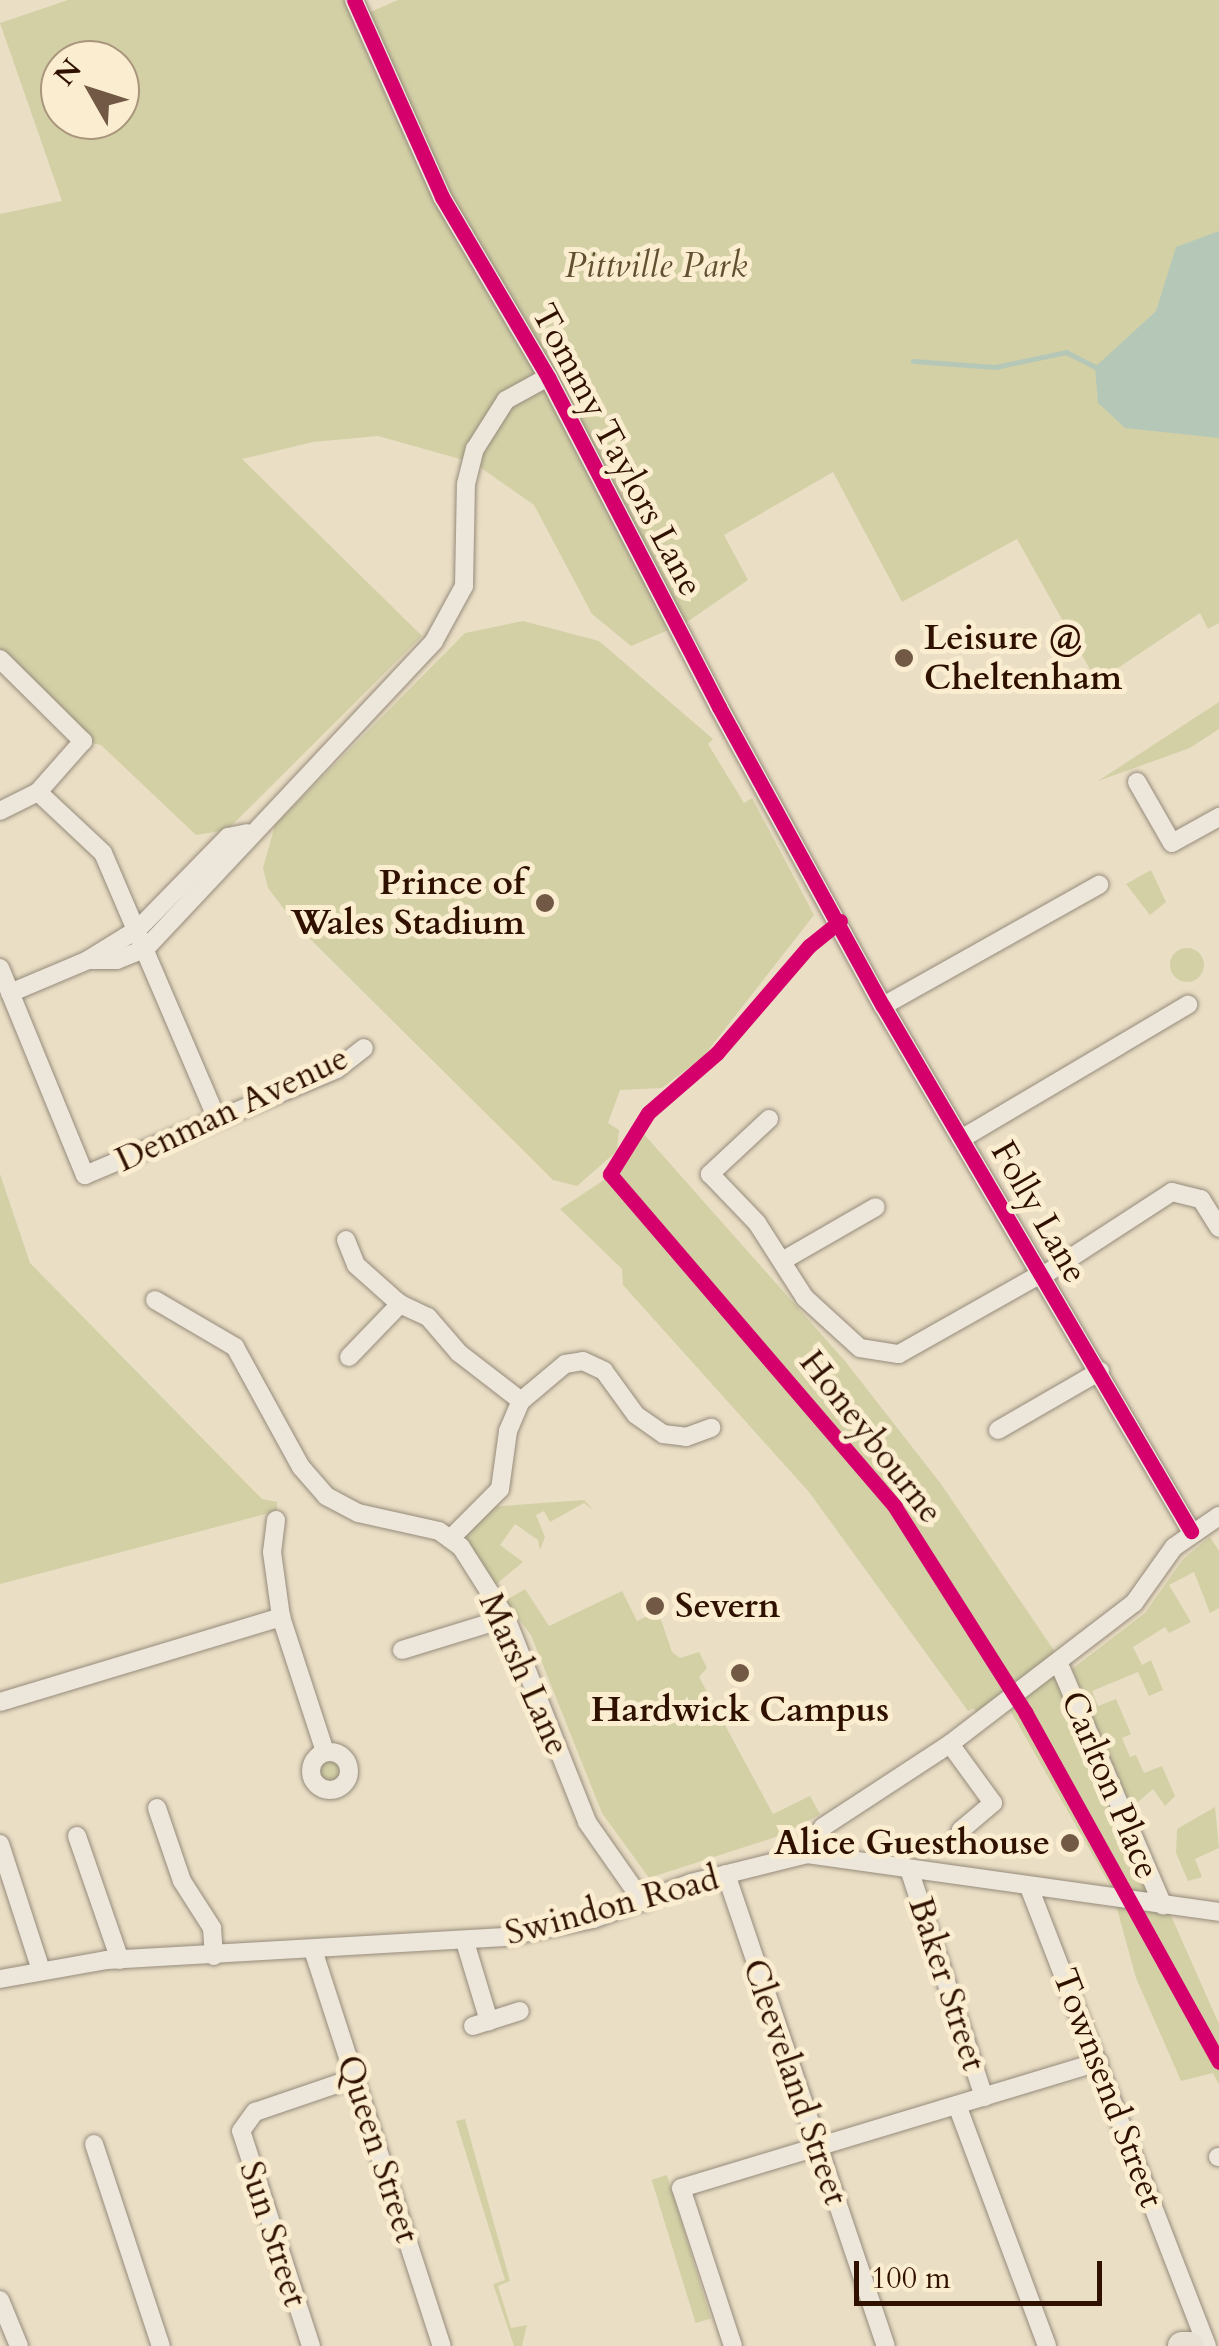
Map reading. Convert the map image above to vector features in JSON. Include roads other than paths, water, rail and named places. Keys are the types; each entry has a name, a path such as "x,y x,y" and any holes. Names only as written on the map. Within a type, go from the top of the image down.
{"highway":[{"path":"1182,2346 1190,2346"}],"street":[{"name":"Tommy Taylors Lane","path":"359,2 442,197 548,377 719,707 840,921"},
{"path":"88,960 117,960 146,948 241,852 248,833 444,629 467,569 464,502 475,448 506,400 548,377"},
{"path":"0,658 83,741 38,792 0,811"},
{"path":"1138,782 1172,843 1219,817"},
{"path":"38,792 103,853 217,1119"},
{"path":"10,992 88,960 138,930 228,838 248,833"},
{"path":"884,1006 1099,884"},
{"name":"Folly Lane","path":"840,921 960,1138 1192,1531"},
{"name":"Denman Avenue","path":"0,968 85,1176 337,1069 364,1048"},
{"path":"960,1138 1138,1038 1188,1005"},
{"path":"768,1119 710,1174 757,1222 822,1317 860,1348 884,1356 905,1350 1040,1276 1172,1192 1201,1198 1219,1228"},
{"path":"782,1261 876,1207"},
{"path":"346,1240 356,1265 400,1304 428,1317 459,1354 522,1401"},
{"path":"155,1300 235,1347 301,1467 326,1496 358,1513 451,1538 500,1489 508,1431 522,1401 550,1372 583,1361 604,1371 648,1426 675,1437 711,1428"},
{"path":"349,1358 400,1304"},
{"path":"998,1430 1100,1371"},
{"path":"807,1854 823,1827 950,1744 1134,1603 1192,1531 1219,1516"},
{"path":"276,1520 272,1552 281,1617 325,1752"},
{"name":"Marsh Lane","path":"451,1538 506,1618 587,1822 643,1902"},
{"path":"0,1702 281,1617"},
{"path":"402,1650 506,1618"},
{"name":"Carlton Place","path":"1059,1664 1163,1906"},
{"path":"950,1744 993,1803 961,1830 956,1845"},
{"path":"157,1808 182,1881 212,1928 214,1956"},
{"path":"77,1836 120,1960"},
{"path":"0,1844 41,1970"},
{"name":"Swindon Road","path":"0,1979 120,1960 314,1953 465,1942 568,1925 726,1874 807,1854 910,1872 1219,1912"},
{"name":"Baker Street","path":"910,1872 984,2097"},
{"name":"Cleeveland Street","path":"726,1874 886,2346"},
{"name":"Townsend Street","path":"1029,1887 1207,2346"},
{"path":"465,1942 481,2023 520,2012"},
{"name":"Queen Street","path":"314,1953 442,2346"},
{"path":"733,2346 682,2188 1098,2062"},
{"name":"Sun Street","path":"311,2346 241,2130 255,2112 355,2078"},
{"path":"957,2105 1047,2346"},
{"path":"94,2144 161,2346"},
{"path":"0,2300 19,2346"}],"waterway":[{"path":"913,361 995,367 1066,352 1095,367"}],"place":[{"name":"Leisure @ Cheltenham","path":"904,658"},
{"name":"Prince of Wales Stadium","path":"545,903"},
{"name":"Severn","path":"655,1606"},
{"name":"Hardwick Campus","path":"740,1673"},
{"name":"Alice Guesthouse","path":"1070,1843"}],"park label":[{"name":"Pittville Park","path":"656,266"}]}
